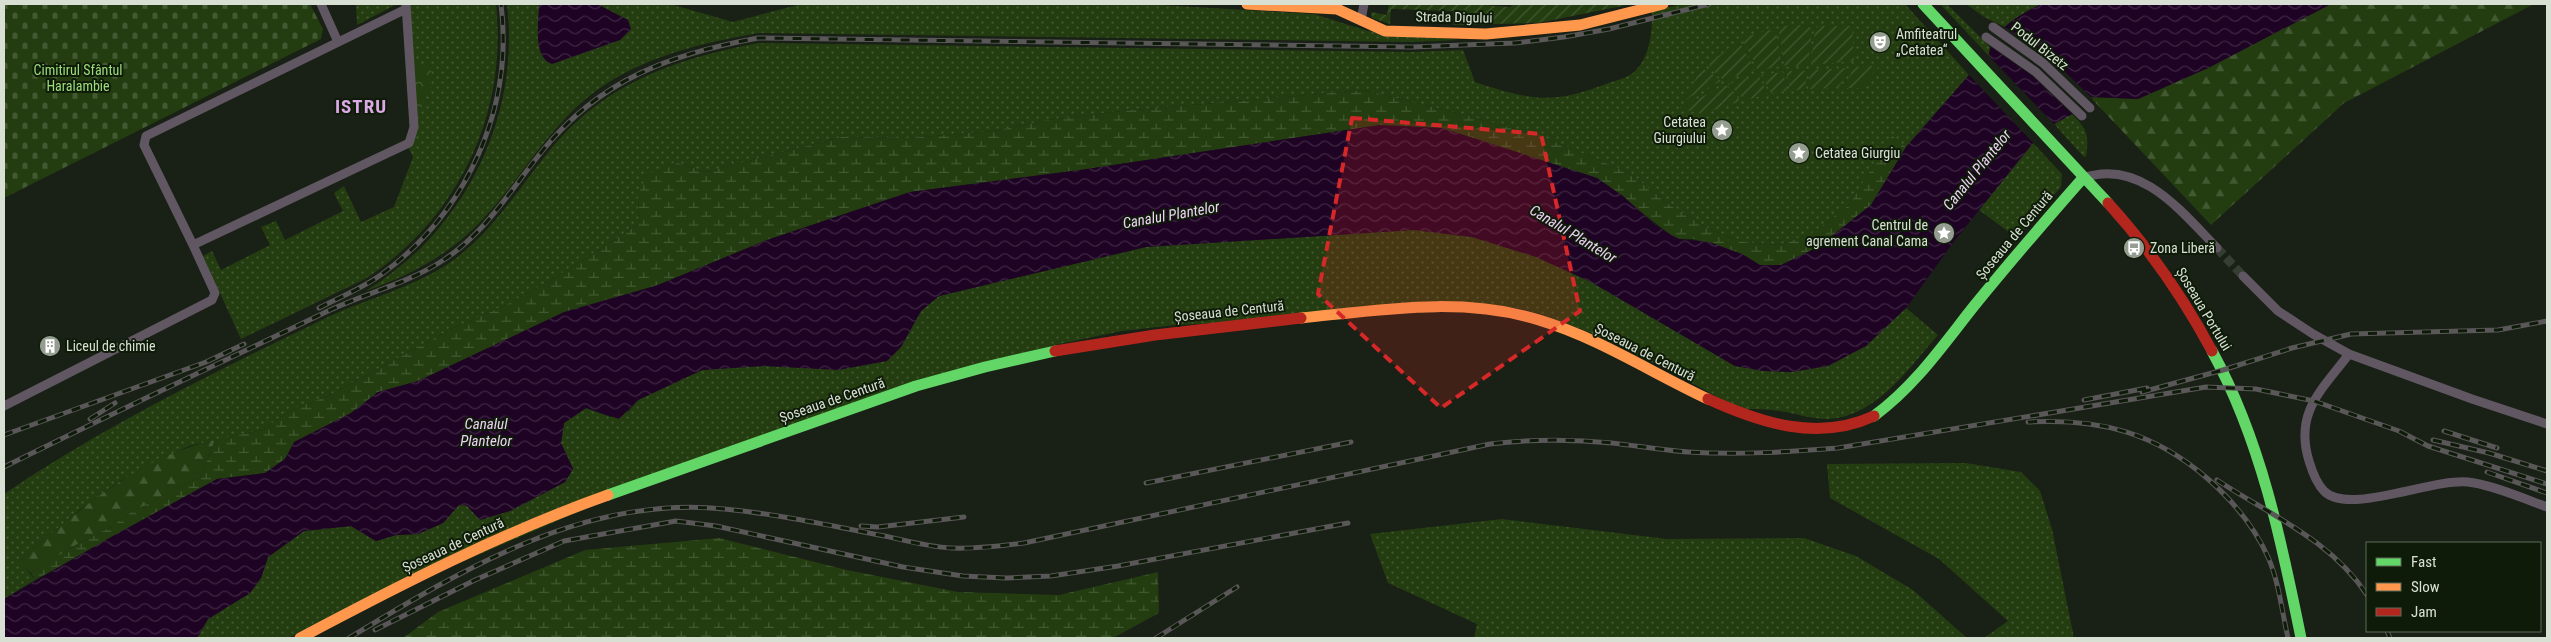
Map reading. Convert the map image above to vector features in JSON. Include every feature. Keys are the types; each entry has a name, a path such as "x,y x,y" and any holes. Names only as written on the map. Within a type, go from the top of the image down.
{"main road":[{"name":"Strada Digului","path":"1247,4 1337,8 1385,30 1486,34 1580,25 1664,4"},
{"name":"Șoseaua Portului","path":"1923,4 2134,232 2157,262 2195,319 2224,370 2253,444 2273,508 2301,638"},
{"name":"Șoseaua de Centură","path":"300,638 370,600 450,562 559,513 658,476 940,379 1035,356 1136,336 1420,307 1471,308 1500,311 1554,324 1746,417 1782,425 1804,427 1837,428 1853,425 1881,412 1910,386 1978,301 2083,178"}],"street":[{"path":"321,4 338,42"},
{"path":"1361,20 1364,4"},
{"path":"4,406 212,300 216,294 144,145 146,136 406,7 414,127 412,140 401,148 193,246"},
{"name":"Podul Bizetz","path":"1993,27 2043,63 2090,108"},
{"name":"Podul Bizetz","path":"1986,37 2036,72 2082,116"},
{"path":"2083,178 2108,174 2131,177 2147,184 2170,200 2217,248"},
{"path":"2242,276 2278,311 2313,334 2349,354 2547,424"},
{"path":"2349,354 2314,401 2305,420 2305,448 2312,473 2324,492 2337,498 2366,499 2440,482 2469,482 2547,507"}],"highlighted area":[{"path":"1352,118 1541,134 1580,311 1441,408 1318,294"}],"green space":[{"name":"Cimitirul Sfântul Haralambie","path":"4,4 310,4 323,29 321,39 4,198"},
{"path":"356,4 397,4 357,25"},
{"path":"408,4 496,4 498,45 494,85 484,124 470,160 450,195 426,226 398,254 365,279 241,339 203,256 212,251 221,270 270,245 261,227 276,221 285,240 343,211 334,193 344,186 361,222 394,207 413,157 408,147 412,140 412,66"},
{"path":"507,4 670,4 733,22 801,4 1142,4 1314,14 1368,31 1461,40 1411,42 759,33 715,42 672,53 651,61 612,80 593,93 562,122 498,202 471,231 430,262 399,278 366,291 403,264 443,224 462,197 479,167 492,137 501,105 507,72 509,38"},
{"path":"1389,4 1467,4 1511,7 1512,4 1632,4 1538,23 1453,25 1453,11 1391,9 1390,24 1372,18 1371,12 1387,15"},
{"path":"1682,4 1905,4 1969,75 1906,147 1892,137 1848,206 1811,234 1778,245 1744,242 1709,229 1668,204 1630,173 1545,138 1469,116 1364,90 1122,111 1048,120 993,131 910,138 842,137 706,172 675,162 638,196 639,224 551,280 504,306 453,328 328,396 293,409 262,430 189,446 120,481 78,511 20,560 35,580 4,599 4,494 81,445 201,380 324,319 399,289 443,267 473,244 499,216 546,155 568,130 591,110 641,78 697,57 759,43 1412,52 1463,50 1475,82 1511,93 1540,98 1587,91 1631,74 1640,66 1647,51 1652,27 1652,11"},
{"path":"1940,4 1947,4 1990,47 1989,56"},
{"path":"1966,4 2041,4 2005,27 1984,17"},
{"path":"2331,4 2534,4 2344,103 2211,225 2090,97 2138,99 2208,68"},
{"path":"1807,25 1812,29 1808,65 1785,67 1779,33 1782,26"},
{"path":"1819,26 1852,26 1854,61 1811,65 1815,29"},
{"path":"1770,30 1776,33 1782,66 1759,70 1743,41 1745,37"},
{"path":"1735,43 1740,43 1755,70 1724,80 1709,68 1710,63"},
{"path":"1880,65 1860,88 1842,88 1855,68"},
{"path":"412,66 430,66 433,78 414,127"},
{"path":"1851,68 1838,88 1808,89 1810,70"},
{"path":"1702,70 1707,70 1721,81 1680,102"},
{"path":"1786,71 1807,71 1805,89 1790,91"},
{"path":"1783,72 1787,91 1771,93 1761,75"},
{"path":"1758,75 1768,94 1745,100 1728,84"},
{"path":"1725,85 1741,101 1702,114 1680,108"},
{"path":"1364,90 1469,116 1545,138 1630,173 1668,204 1709,229 1744,242 1778,245 1811,234 1848,206 1892,136 1906,147 1871,205 1818,247 1781,265 1760,265 1742,254 1693,239 1679,239 1671,235 1597,178 1442,128 1380,125 1080,170 910,192 767,240 658,285 477,354 418,381 379,392 351,413 295,442 285,459 265,473 217,479 35,580 31,573 74,546 111,527 130,513 201,476 215,440 262,430 293,409 328,396 453,328 504,306 551,280 639,224 638,196 646,175 675,162 706,172 842,137 910,138 993,131 1048,120 1122,111"},
{"path":"2072,114 2086,133 2086,157 2054,124"},
{"path":"2033,143 2062,174 2061,187 2017,238 1979,210"},
{"path":"1414,230 1472,237 1537,257 1591,282 1735,366 1764,371 1792,372 1885,326 1906,308 1938,335 1903,376 1876,400 1861,410 1845,416 1828,419 1812,418 1775,410 1740,409 1604,339 1547,317 1517,308 1176,325 1122,331 1055,345 720,451 308,628 289,638 197,638 208,619 250,593 261,578 268,557 304,531 351,526 376,541 396,535 418,534 443,523 459,505 510,511 565,482 573,469 561,443 564,423 586,408 610,417 629,411 638,400 702,370 763,366 901,347 921,311 939,296 1146,247"},
{"path":"215,440 201,476 130,513 111,527 74,546 31,573 19,561 86,505 135,472 187,448"},
{"path":"1966,463 2021,472 2040,491 2052,529 2074,638 1984,638 2008,621 1939,559 1830,498 1827,464"},
{"path":"1502,519 1667,539 1804,538 1856,556 1913,590 1967,638 1474,638 1477,624 1388,583 1370,534"},
{"path":"719,538 847,570 958,592 1059,595 1158,572 1159,613 1113,638 403,638 438,612 585,550"}],"water":[{"path":"539,4 597,4 628,20 631,29 620,40 552,64 546,60 539,46"},
{"name":"Canalul Plantelor","path":"2041,4 2331,4 2208,68 2138,99 2090,97 2072,114 2054,124 2033,143 1955,240 1906,308 1866,346 1828,366 1792,372 1764,371 1735,366 1591,282 1536,257 1472,237 1414,230 1146,247 939,296 921,311 901,347 887,361 838,370 763,366 702,370 638,400 619,419 586,408 564,423 561,443 573,469 565,482 510,511 480,520 466,505 459,505 443,523 418,534 396,535 376,541 351,526 304,531 268,557 261,578 250,593 208,619 197,638 4,638 4,599 217,479 265,473 285,459 294,442 351,413 378,392 418,381 564,312 658,285 767,240 910,192 1080,170 1380,125 1442,128 1597,178 1623,196 1654,224 1679,239 1709,242 1742,254 1760,265 1781,265 1818,247 1871,205 1906,147 1969,75 1989,56 1991,47 2001,31 2016,18"}],"pier":[{"path":"2003,26 2049,56 2093,99 2074,116 2031,75 1988,45"},
{"path":"1987,54 2056,126 2035,145 1967,73"}],"tunnel":[{"path":"2217,248 2243,276"}],"railway":[{"path":"319,308 375,279 412,249 438,220 460,189 478,155 491,119 500,81 503,43 501,4"},
{"path":"4,467 328,311 414,276 442,261 458,250 485,224 543,150 565,125 589,105 640,73 696,52 758,38 1412,47 1515,43 1609,29 1709,4"},
{"path":"2142,392 2223,370 2292,348 2351,334 2498,330 2547,321"},
{"path":"4,435 206,362 244,344"},
{"path":"349,638 436,587 481,563 527,542 574,525 623,514 673,508 724,509 805,521 919,544 952,548 988,547 1024,543 1505,442 1536,440 1581,441 1688,452 1726,453 1838,448 2206,387 2256,389 2314,401 2399,431 2428,446 2547,484"},
{"path":"2084,400 2147,388"},
{"path":"90,419 115,403"},
{"path":"2028,422 2054,421 2078,423 2124,431 2146,439 2167,450 2188,463 2208,479 2242,515 2268,557 2280,597 2288,638"},
{"path":"2444,431 2497,448"},
{"path":"2433,440 2489,453 2547,471"},
{"path":"1146,483 1351,442"},
{"path":"2487,472 2547,493"},
{"path":"2217,480 2318,544 2336,559 2366,594"},
{"path":"861,526 878,527 964,517"},
{"path":"375,630 475,580 564,541 676,521 716,526 903,567 963,576 1006,578 1051,576 1118,566 1348,523"},
{"path":"1156,638 1237,587"},
{"path":"2387,632 2390,638"}],"traffic: fast":[{"path":"1923,4 2108,203"},
{"path":"1874,416 1903,392 1928,364 1974,306 2083,178"},
{"path":"608,495 916,386 985,367 1055,351"},
{"path":"2212,351 2244,420 2256,455 2277,527 2301,638"}],"traffic: slow":[{"path":"1247,4 1337,9 1385,31 1486,34 1580,25 1663,4"},
{"path":"1301,318 1421,307 1480,308 1510,313 1539,320 1583,336 1708,399"},
{"path":"300,638 451,561 529,526 608,495"}],"traffic: jam":[{"path":"2108,203 2164,274 2189,311 2212,351"},
{"path":"1055,351 1155,335 1301,318"},
{"path":"1708,399 1769,422 1790,426 1832,428 1853,424 1874,416"}],"place":[{"name":"Amfiteatrul „Cetatea“","path":"1880,42"},
{"name":"Cetatea Giurgiului","path":"1722,130"},
{"name":"Cetatea Giurgiu","path":"1799,153"},
{"name":"Centrul de agrement Canal Cama","path":"1944,233"},
{"name":"Zona Liberă","path":"2134,248"},
{"name":"Liceul de chimie","path":"50,346"}],"district":[{"name":"ISTRU","path":"361,106"}]}
